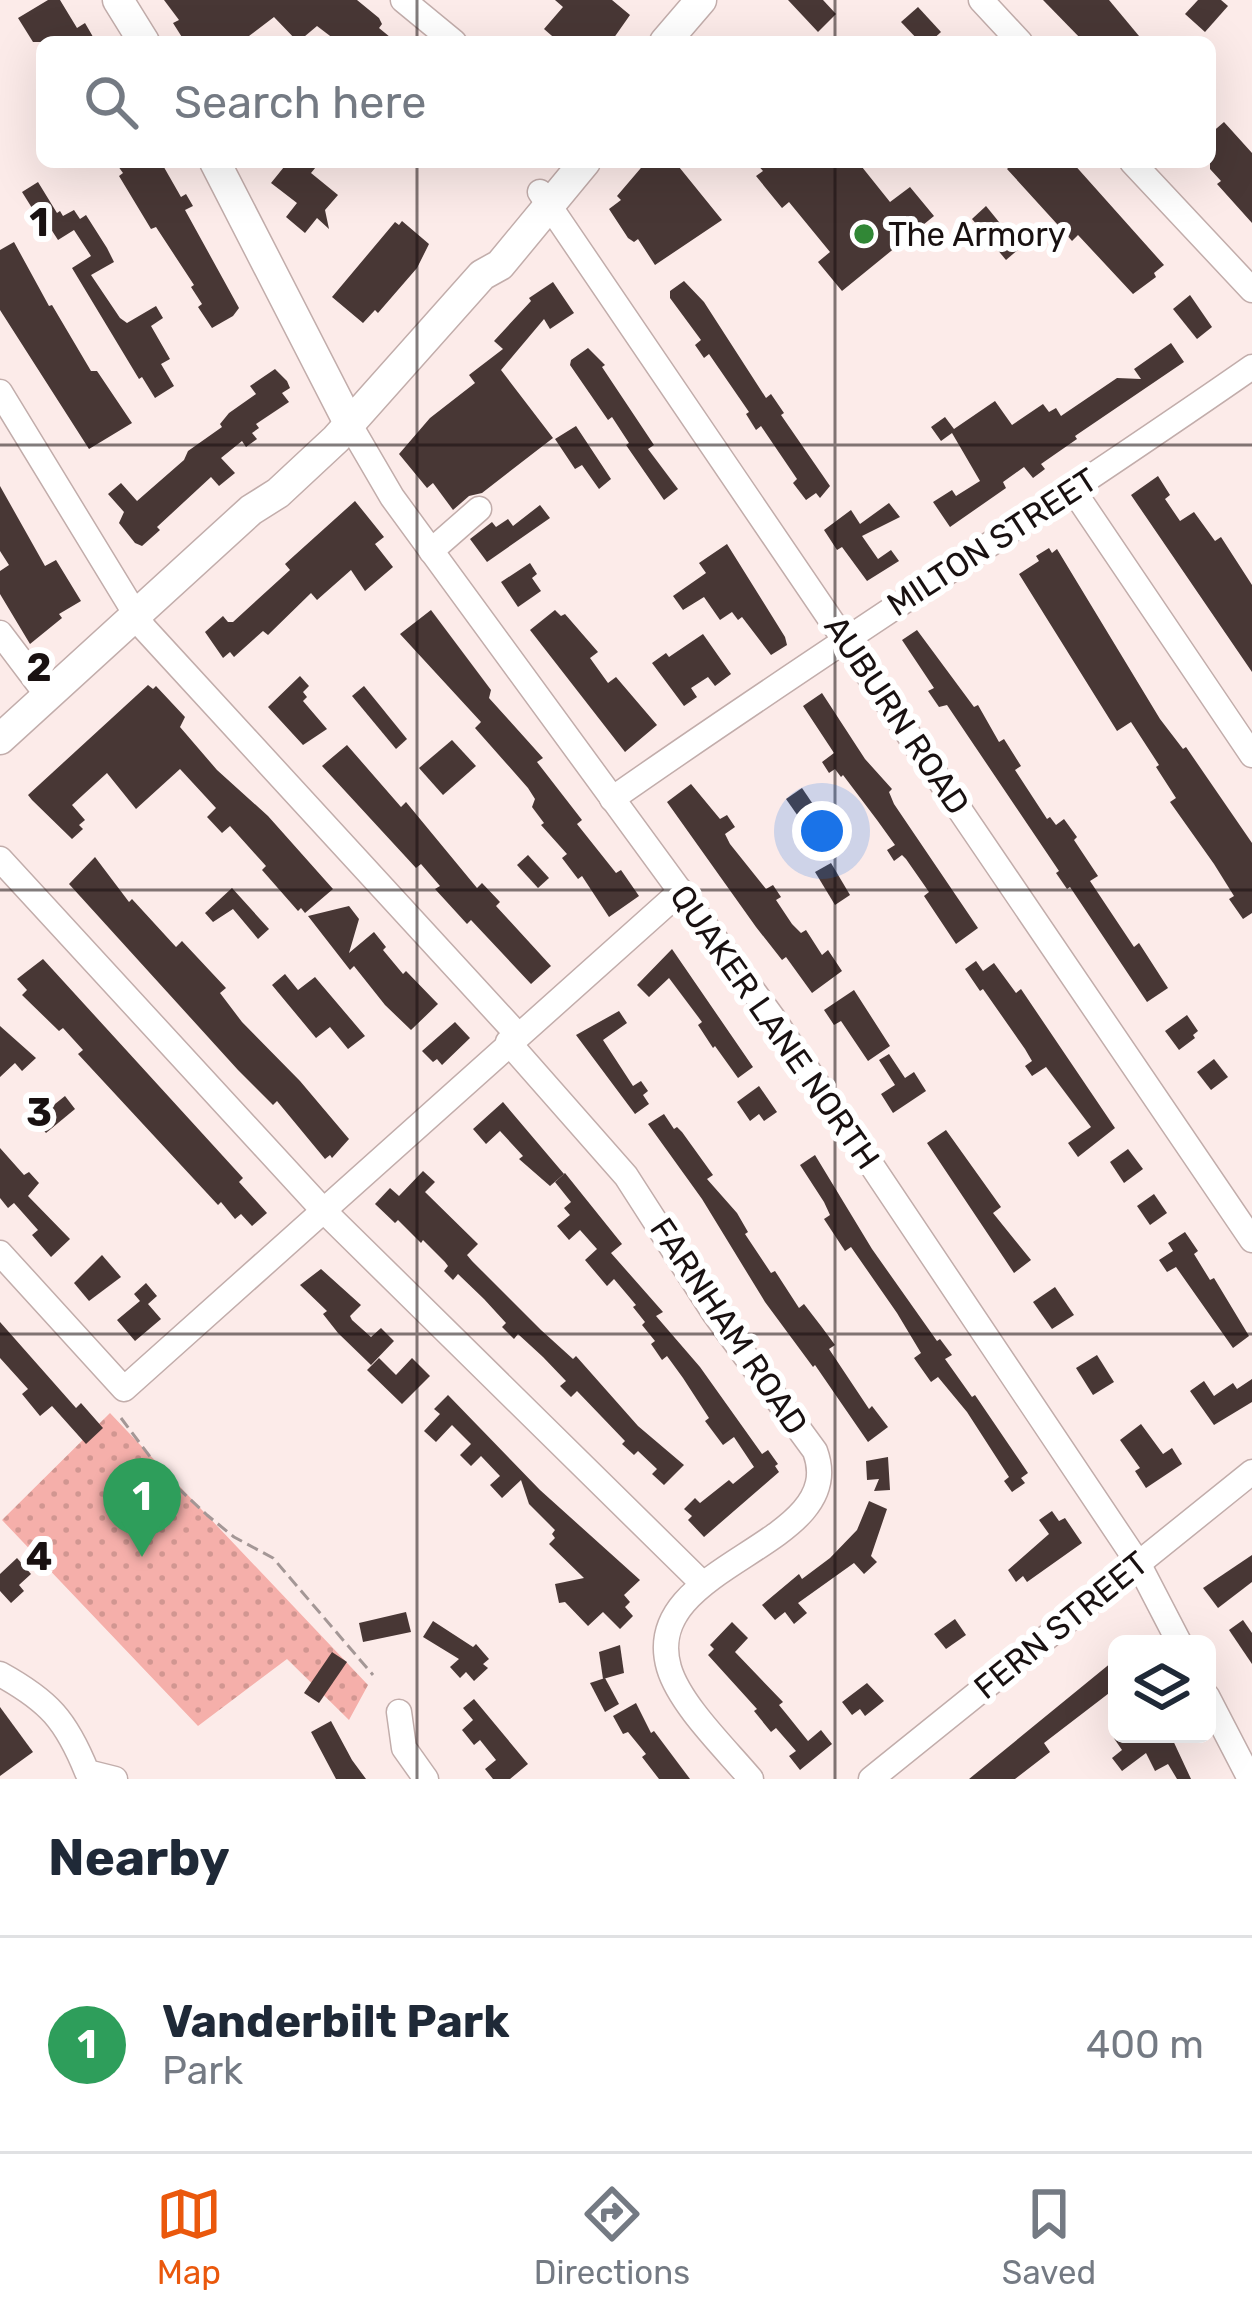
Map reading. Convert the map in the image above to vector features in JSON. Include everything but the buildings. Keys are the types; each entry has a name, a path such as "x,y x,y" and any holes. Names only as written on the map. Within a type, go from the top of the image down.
{"main road":[{"path":"118,0 140,36"},
{"path":"670,36 701,0"},
{"path":"691,36 721,0"},
{"path":"218,168 350,425"},
{"path":"0,760 251,510 278,494 350,425 482,275 500,265 562,168"},
{"path":"545,198 578,168"},
{"path":"0,739 47,695 140,622"}],"street":[{"path":"403,0 447,36"},
{"path":"981,0 1014,36"},
{"path":"1138,168 1252,290"},
{"name":"AUBURN ROAD","path":"545,198 1252,1240"},
{"name":"MILTON STREET","path":"613,799 1252,367"},
{"name":"FARNHAM ROAD","path":"0,392 140,622 513,1038 626,1175 714,1313 815,1451 819,1463 816,1492 801,1516 703,1584 685,1603 668,1635 669,1667 701,1719 751,1779"},
{"name":"QUAKER LANE NORTH","path":"350,425 392,497 773,1018 1138,1562 1175,1635"},
{"path":"1073,490 1252,755"},
{"path":"431,550 478,509"},
{"path":"0,633 47,695"},
{"path":"0,859 323,1210 703,1584"},
{"path":"0,1252 124,1389 681,891"},
{"name":"FERN STREET","path":"885,1775 1252,1472"},
{"path":"0,1674 37,1694 65,1723 87,1772 115,1779"},
{"path":"399,1712 404,1748 426,1779"},
{"path":"1216,1713 1250,1779"}],"path":[{"path":"121,1418 164,1474 207,1515 234,1537 273,1558 373,1675"}],"shaded area":[{"path":"110,1413 368,1685 349,1720 287,1659 198,1726 2,1520"}],"place":[{"name":"The Armory","path":"864,234"},
{"name":"Vanderbilt Park","path":"142,1557"}]}
